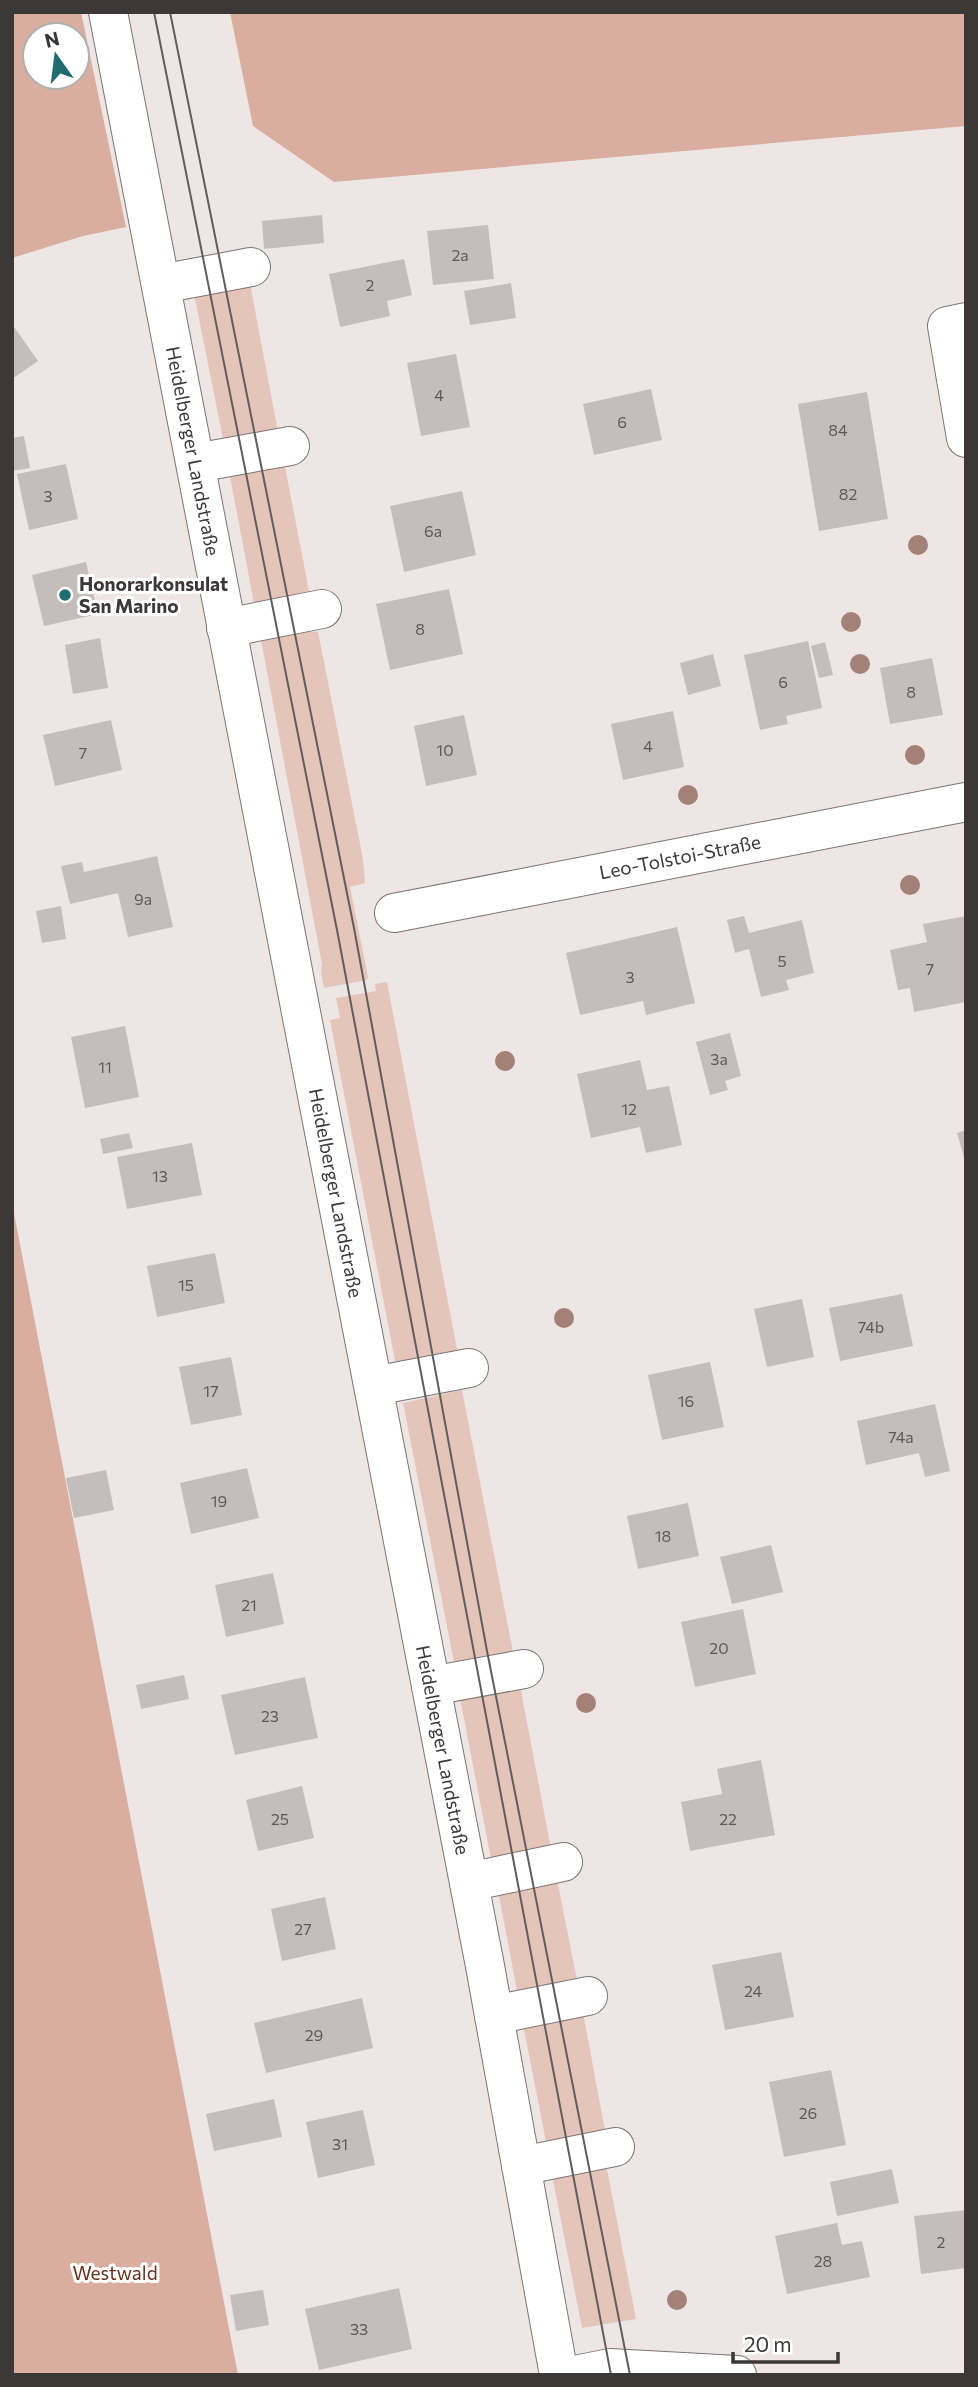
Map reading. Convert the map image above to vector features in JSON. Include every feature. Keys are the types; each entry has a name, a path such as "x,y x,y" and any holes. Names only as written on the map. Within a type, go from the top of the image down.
{"street":[{"name":"Heidelberger Landstraße","path":"108,12 469,1882 559,2375"},
{"path":"161,284 251,267"},
{"path":"957,324 966,438"},
{"path":"196,463 290,446"},
{"path":"226,628 322,609"},
{"name":"Leo-Tolstoi-Straße","path":"394,913 966,802"},
{"path":"373,1386 469,1368"},
{"path":"431,1686 524,1669"},
{"path":"469,1882 563,1862"},
{"path":"494,2015 588,1996"},
{"path":"521,2166 615,2147"},
{"path":"575,2375 610,2368 737,2375"}],"shaded area":[{"path":"250,283 278,432 224,444 193,289"},
{"path":"283,456 309,591 254,603 228,466"},
{"path":"303,631 318,632 363,859 365,883 350,887 367,980 324,988 322,964 261,640"},
{"path":"387,982 458,1354 396,1366 330,1020 340,1018 336,998 376,991 375,984"},
{"path":"462,1390 515,1662 455,1667 403,1403"},
{"path":"519,1680 552,1854 492,1864 460,1698"},
{"path":"556,1874 579,1990 519,2001 497,1886"},
{"path":"582,2007 606,2136 546,2142 522,2019"},
{"path":"605,2159 636,2319 582,2328 552,2175"}],"green space":[{"path":"12,12 81,12 83,21 21,21 21,91 91,91 91,60 126,227 83,236 12,258"},
{"path":"230,12 966,12 966,126 334,182 253,126"},
{"name":"Westwald","path":"12,1203 238,2375 12,2375"}],"building":[{"path":"322,215 324,243 264,249 262,221"},
{"path":"488,225 494,279 433,285 427,231"},
{"path":"404,259 412,295 387,301 390,316 340,327 329,274"},
{"path":"511,283 516,318 470,325 464,291"},
{"path":"12,324 38,361 12,379"},
{"path":"456,354 470,427 421,436 407,363"},
{"path":"651,389 662,440 594,455 583,404"},
{"path":"867,392 888,519 819,531 798,404"},
{"path":"24,436 30,468 12,471 12,438"},
{"path":"66,464 78,519 29,530 17,474"},
{"path":"462,491 476,555 404,572 390,506"},
{"name":"Honorarkonsulat San Marino","path":"86,562 98,614 44,626 32,575"},
{"path":"449,589 463,654 390,670 376,604"},
{"path":"100,638 108,688 73,694 65,645"},
{"path":"808,641 822,708 786,716 788,724 760,730 744,655"},
{"path":"825,642 833,675 819,678 811,646"},
{"path":"713,654 721,686 688,695 680,663"},
{"path":"932,658 943,715 890,724 880,668"},
{"path":"673,711 684,767 623,780 611,724"},
{"path":"464,715 477,775 426,786 414,726"},
{"path":"111,720 122,770 55,786 43,735"},
{"path":"157,856 173,927 128,937 118,893 70,904 61,866 82,862 84,872"},
{"path":"61,906 66,939 42,943 36,911"},
{"path":"744,916 749,933 802,920 814,973 786,980 789,990 761,997 749,949 735,953 727,920"},
{"path":"966,916 966,1002 914,1012 910,988 898,990 890,950 927,942 923,924"},
{"path":"677,927 695,1003 646,1015 643,1001 580,1015 566,953"},
{"path":"125,1026 139,1097 85,1108 71,1037"},
{"path":"730,1033 741,1076 725,1081 728,1090 710,1095 696,1042"},
{"path":"640,1060 647,1090 669,1086 682,1145 646,1153 640,1127 591,1138 577,1074"},
{"path":"966,1130 966,1161 965,1161 957,1133"},
{"path":"129,1133 133,1148 103,1154 100,1139"},
{"path":"192,1143 202,1195 127,1209 117,1157"},
{"path":"215,1253 225,1303 157,1317 147,1266"},
{"path":"902,1294 913,1346 840,1361 829,1308"},
{"path":"802,1299 814,1357 767,1367 754,1309"},
{"path":"231,1357 242,1415 191,1425 179,1367"},
{"path":"710,1362 724,1427 662,1440 648,1375"},
{"path":"935,1404 950,1471 925,1477 919,1453 866,1465 857,1421"},
{"path":"247,1468 259,1518 191,1534 180,1483"},
{"path":"106,1470 114,1510 74,1518 66,1478"},
{"path":"688,1503 699,1556 638,1569 627,1516"},
{"path":"771,1545 783,1592 732,1604 720,1557"},
{"path":"273,1573 284,1624 226,1637 215,1585"},
{"path":"743,1609 756,1674 695,1687 681,1622"},
{"path":"184,1675 189,1699 141,1709 136,1685"},
{"path":"305,1677 318,1738 235,1755 221,1695"},
{"path":"761,1760 775,1835 690,1851 681,1802 722,1794 717,1769"},
{"path":"302,1786 314,1838 258,1851 246,1800"},
{"path":"325,1897 336,1949 282,1961 271,1909"},
{"path":"781,1952 794,2017 725,2030 712,1965"},
{"path":"362,1998 373,2048 266,2073 254,2023"},
{"path":"831,2070 846,2145 784,2157 769,2082"},
{"path":"274,2099 282,2137 214,2151 206,2114"},
{"path":"363,2110 375,2165 318,2178 306,2122"},
{"path":"892,2169 899,2203 837,2216 830,2182"},
{"path":"966,2210 966,2268 921,2274 914,2216"},
{"path":"837,2223 842,2245 862,2241 870,2277 787,2294 775,2236"},
{"path":"399,2288 412,2349 319,2370 305,2309"},
{"path":"263,2290 269,2325 236,2331 230,2295"}],"tram line":[{"path":"154,12 337,930 611,2375"},
{"path":"170,12 354,928 487,1651 630,2375"}],"place":[{"name":"Honorarkonsulat San Marino","path":"65,595"}]}
